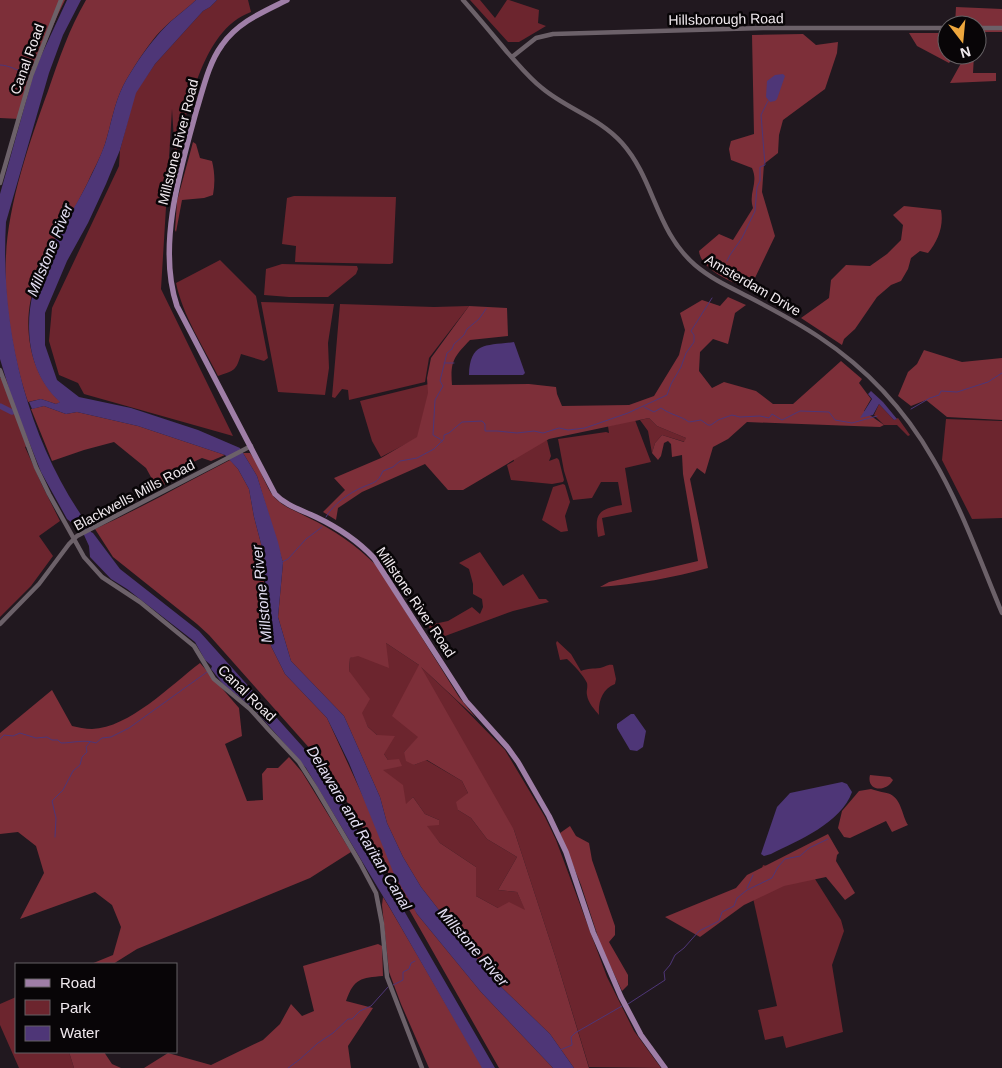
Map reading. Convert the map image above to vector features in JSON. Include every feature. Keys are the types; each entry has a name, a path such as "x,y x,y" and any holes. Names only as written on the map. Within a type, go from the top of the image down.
{"main road":[{"name":"Millstone River Road","path":"287,0 243,23 232,32 216,53 207,76 175,191 172,211 170,269 174,299 272,490 278,498 325,522 356,542 374,558 466,701 518,762 549,816 563,845 593,932 621,997 641,1035 665,1068"}],"street":[{"name":"Canal Road","path":"0,183 31,76 61,0"},
{"name":"Amsterdam Drive","path":"463,0 540,87 603,126 621,142 642,172 661,220 670,236 679,249 694,264 714,279 791,320 822,339 857,366 892,401 921,439 938,468 1002,613"},
{"name":"Hillsborough Road","path":"512,57 536,38 553,34 762,28 937,28"},
{"path":"987,28 1002,28"},
{"name":"Canal Road","path":"0,370 36,467 84,558 102,577 140,602 194,646 214,679 259,719 291,753 310,778 376,893 382,924 387,977 422,1068"},
{"name":"Blackwells Mills Road","path":"0,624 39,584 74,539 251,446"}],"green space":[{"path":"217,0 248,0 251,12 234,22 219,37 208,55 198,77 174,164 172,109 161,289 233,436 84,394 78,383 59,375 49,341 52,308 119,166 120,150 135,93 155,64 203,11"},
{"path":"470,0 480,0 495,18 507,0 539,10 538,23 546,26 519,42 508,42"},
{"path":"294,196 396,197 393,263 295,262 296,246 282,244 287,198"},
{"path":"220,260 256,296 268,358 264,361 241,354 238,364 234,369 218,376 188,319 176,283"},
{"path":"282,264 357,266 358,269 356,274 328,297 264,295 266,269"},
{"path":"261,302 334,304 328,343 329,368 325,395 278,392"},
{"path":"340,304 434,307 469,306 429,358 425,382 349,400 348,390 342,389 335,398 332,397"},
{"path":"5,377 30,445 25,447 60,521 39,536 53,556 31,586 0,617 0,378"},
{"path":"429,384 421,436 381,457 372,441 360,401"},
{"path":"879,404 894,420 898,418 910,435 908,436 897,425 884,425 874,415"},
{"path":"649,418 657,426 686,438 685,442 662,435 655,443 652,453 648,431 640,420"},
{"path":"946,419 1002,421 1002,518 972,519 942,460"},
{"path":"635,420 651,462 625,468 632,512 602,518 605,535 598,537 597,522 600,514 608,508 622,505 618,482 601,482 592,498 573,500 564,471 558,439 609,433 608,426"},
{"path":"547,440 551,456 549,461 557,458 559,460 563,482 552,484 511,480 507,465 514,461 513,458 532,446"},
{"path":"565,485 570,502 565,516 568,531 561,532 542,520 553,487"},
{"path":"480,552 503,586 523,574 539,599 546,599 549,602 513,611 437,639 430,631 429,625 448,621 472,607 480,614 483,607 482,599 473,594 473,584 469,569 459,563"},
{"path":"557,641 571,654 581,671 613,665 616,679 615,684 607,689 602,696 599,705 599,715 589,701 587,683 583,677 567,659 560,660"},
{"path":"386,643 419,665 505,750 545,817 556,840 607,977 634,1031 661,1068 589,1067 514,830 419,737 404,752 414,765 426,760 462,781 468,793 458,810 471,818 487,839 517,857 498,890 517,892 526,911 498,908 476,896 476,867 440,843 426,826 439,820 425,814 413,797 406,805 382,770 388,760 377,735 368,727 361,713 349,671 350,658"},
{"path":"763,865 815,879 841,920 844,931 832,965 843,1032 786,1048 783,1036 765,1040 758,1010 777,1006 753,898"},
{"path":"15,997 15,1053 69,1053 74,1068 19,1068 0,1025 0,1004"}],"shaded area":[{"path":"0,0 65,0 40,58 20,119 0,118"},
{"path":"86,0 196,0 156,36 138,60 123,86 101,154 37,280 29,312 30,345 41,377 61,402 56,404 41,399 28,402 14,349 6,292 6,256 11,215 15,194 34,130 65,44"},
{"path":"956,7 1002,9 1002,32 987,32 987,15 956,15"},
{"path":"909,33 937,33 937,57 917,46"},
{"path":"803,34 816,45 838,42 837,53 825,89 783,120 779,135 778,153 764,164 762,192 775,236 754,280 757,292 722,277 713,271 701,259 699,251 719,234 733,240 753,208 754,174 752,168 731,160 729,149 731,141 754,134 752,35"},
{"path":"960,65 973,65 973,73 996,73 996,81 950,83"},
{"path":"193,142 196,144 200,158 212,161 214,170 213,195 204,198 182,200 176,232 177,201"},
{"path":"904,206 941,210 942,222 935,243 928,253 920,251 911,258 908,269 901,281 891,285 877,297 855,329 844,339 842,345 801,318 829,298 831,280 846,265 870,266 887,254 901,240 903,225 893,215"},
{"path":"728,297 746,305 735,313 728,344 713,339 700,352 699,371 712,388 724,382 756,391 773,404 793,404 841,361 862,379 859,383 871,399 864,411 884,425 880,427 747,422 728,439 713,447 705,474 697,468 690,479 708,568 654,580 600,587 609,582 698,561 683,474 682,455 672,457 671,444 668,441 664,443 658,460 652,453 655,443 662,435 684,442 686,438 657,426 649,418 549,439 463,490 448,490 425,464 362,492 338,508 336,520 323,512 345,490 334,478 381,458 417,437 428,393 427,378 431,358 469,306 507,308 508,336 470,340 454,360 452,385 529,384 556,387 562,406 629,405 654,396 679,355 685,330 680,313 702,300 720,306"},
{"path":"924,350 962,362 1002,358 1002,420 947,417 926,400 911,406 898,396 908,372 917,364"},
{"path":"44,406 66,414 77,412 138,426 225,455 211,461 202,458 187,465 188,473 157,488 146,468 114,442 52,461 31,409"},
{"path":"243,453 250,453 274,497 281,504 335,533 353,545 377,566 459,697 476,718 421,667 514,830 589,1068 574,1068 550,1034 492,978 421,887 403,857 387,823 380,797 344,716 291,661 278,617 283,563 257,476","holes":["386,643 419,665 392,716 418,737 404,752 406,761 414,765 427,760 462,781 468,793 456,802 458,810 471,818 487,839 517,857 498,890 517,892 525,910 509,902 498,908 476,896 476,867 440,843 427,826 439,825 439,820 425,814 413,797 406,804 403,785 383,770 402,766 399,759 388,760 384,754 395,736 377,735 368,727 362,713 370,699 349,671 350,658 358,656 389,668"]},
{"path":"230,460 238,469 249,489 264,555 264,589 271,646 285,674 327,718 417,914 481,992 553,1068 499,1068 352,809 312,751 209,635 113,557 95,529"},
{"path":"200,663 239,708 242,736 225,744 247,801 263,800 262,774 267,768 278,768 289,757 302,772 351,852 310,878 137,949 115,963 93,963 113,955 121,927 112,905 95,892 20,919 44,873 36,846 18,832 0,834 0,733 52,690 72,726 92,729 106,727 120,721 149,704"},
{"path":"870,775 890,777 893,780 886,787 877,788 871,784"},
{"path":"871,789 890,794 894,797 908,825 892,832 886,821 850,838 844,837 838,828 842,811 859,791"},
{"path":"570,826 576,836 589,843 592,860 615,926 615,935 609,942 628,975 628,985 622,991 601,946 581,885 560,833"},
{"path":"828,834 839,853 836,861 855,893 845,900 826,877 784,886 744,905 700,937 665,917 736,888 747,875"},
{"path":"383,897 483,1068 429,1068 389,972 382,905"},
{"path":"378,944 382,946 383,976 359,981 352,988 346,1001 373,1008 348,1046 351,1068 144,1068 168,1053 211,1065 263,1040 280,1024 291,1004 302,1016 314,1011 303,966"},
{"path":"69,1053 105,1053 112,1064 121,1068 74,1068"}],"water":[{"path":"67,0 81,0 63,35 49,73 6,222 5,262 13,341 33,419 48,456 66,491 91,532 120,569 199,631 311,756 337,795 495,1068 482,1068 390,908 306,768 254,709 223,684 211,669 212,666 205,660 195,642 127,589 111,579 90,557 89,546 84,535 81,530 67,519 41,472 13,402 0,359 0,194 35,69"},
{"name":"Millstone River","path":"196,0 217,0 203,11 155,64 136,93 120,150 106,184 88,223 67,261 45,313 45,345 57,380 79,397 131,408 198,430 240,448 257,476 278,542 283,563 278,617 291,661 344,716 380,797 387,823 403,857 421,887 492,978 550,1034 574,1068 553,1068 481,992 417,914 394,874 349,763 327,718 285,674 271,646 267,620 264,555 249,489 238,469 225,455 138,426 77,412 66,414 44,406 32,409 29,402 41,399 56,404 60,402 47,387 38,371 32,353 29,334 32,295 45,258 96,165 105,144 117,100 130,73 161,31"},
{"path":"783,74 785,76 777,99 770,102 766,97 767,81 775,75"},
{"path":"514,342 525,373 523,375 469,375 473,356 482,347"},
{"path":"871,391 897,419 894,420 879,404 873,415 860,418 872,399 868,394"},
{"path":"631,714 634,714 646,731 643,747 637,751 630,750 617,728 617,724"},
{"path":"842,782 847,784 852,792 847,803 829,822 771,854 764,856 761,854 777,807 790,793"}],"waterway":[{"path":"0,65 30,74"},
{"path":"727,261 742,238 755,211 757,187 760,181 760,167 765,165 761,115 768,101"},
{"path":"326,517 342,499 358,489 375,482 383,471 393,467 400,461 417,458 434,449 444,439 444,435 462,422 482,421 485,424 485,431 517,433 534,431 543,433 559,428 568,430 585,428 628,413 667,395 686,353 694,342 694,335 691,331 712,298"},
{"path":"442,442 433,435 435,400 443,386 440,381 447,353 486,309"},
{"path":"444,363 454,363"},
{"path":"911,409 939,395 941,391 957,392 988,382 1002,373"},
{"path":"0,406 12,412"},
{"path":"644,407 654,412 661,408 689,422 701,420 708,425 732,415 769,418 772,414 782,420 800,411 829,412 835,420 852,423 877,416"},
{"path":"282,562 288,559 306,539 322,527"},
{"path":"0,739 4,735 13,736 20,733 36,738 47,737 52,740 58,740 61,743 83,741 96,743 102,738 111,737 129,728 207,672"},
{"path":"55,837 56,818 52,801 63,790 73,771 80,765 82,757 87,752 86,747 90,742"},
{"path":"628,1004 665,980 664,972 675,955 699,931 719,921 722,912 734,906 737,898 747,890 772,878 785,859 800,856 809,848 828,839"},
{"path":"747,888 753,875"},
{"path":"393,985 403,980 403,972 409,969 411,963 415,961"},
{"path":"288,1068 348,1019 352,1019 360,1011 371,1006 388,987"},
{"path":"560,1050 572,1045 571,1037 575,1033 622,1006"}],"water label":[{"name":"Delaware and Raritan Canal","path":"359,828"}]}
